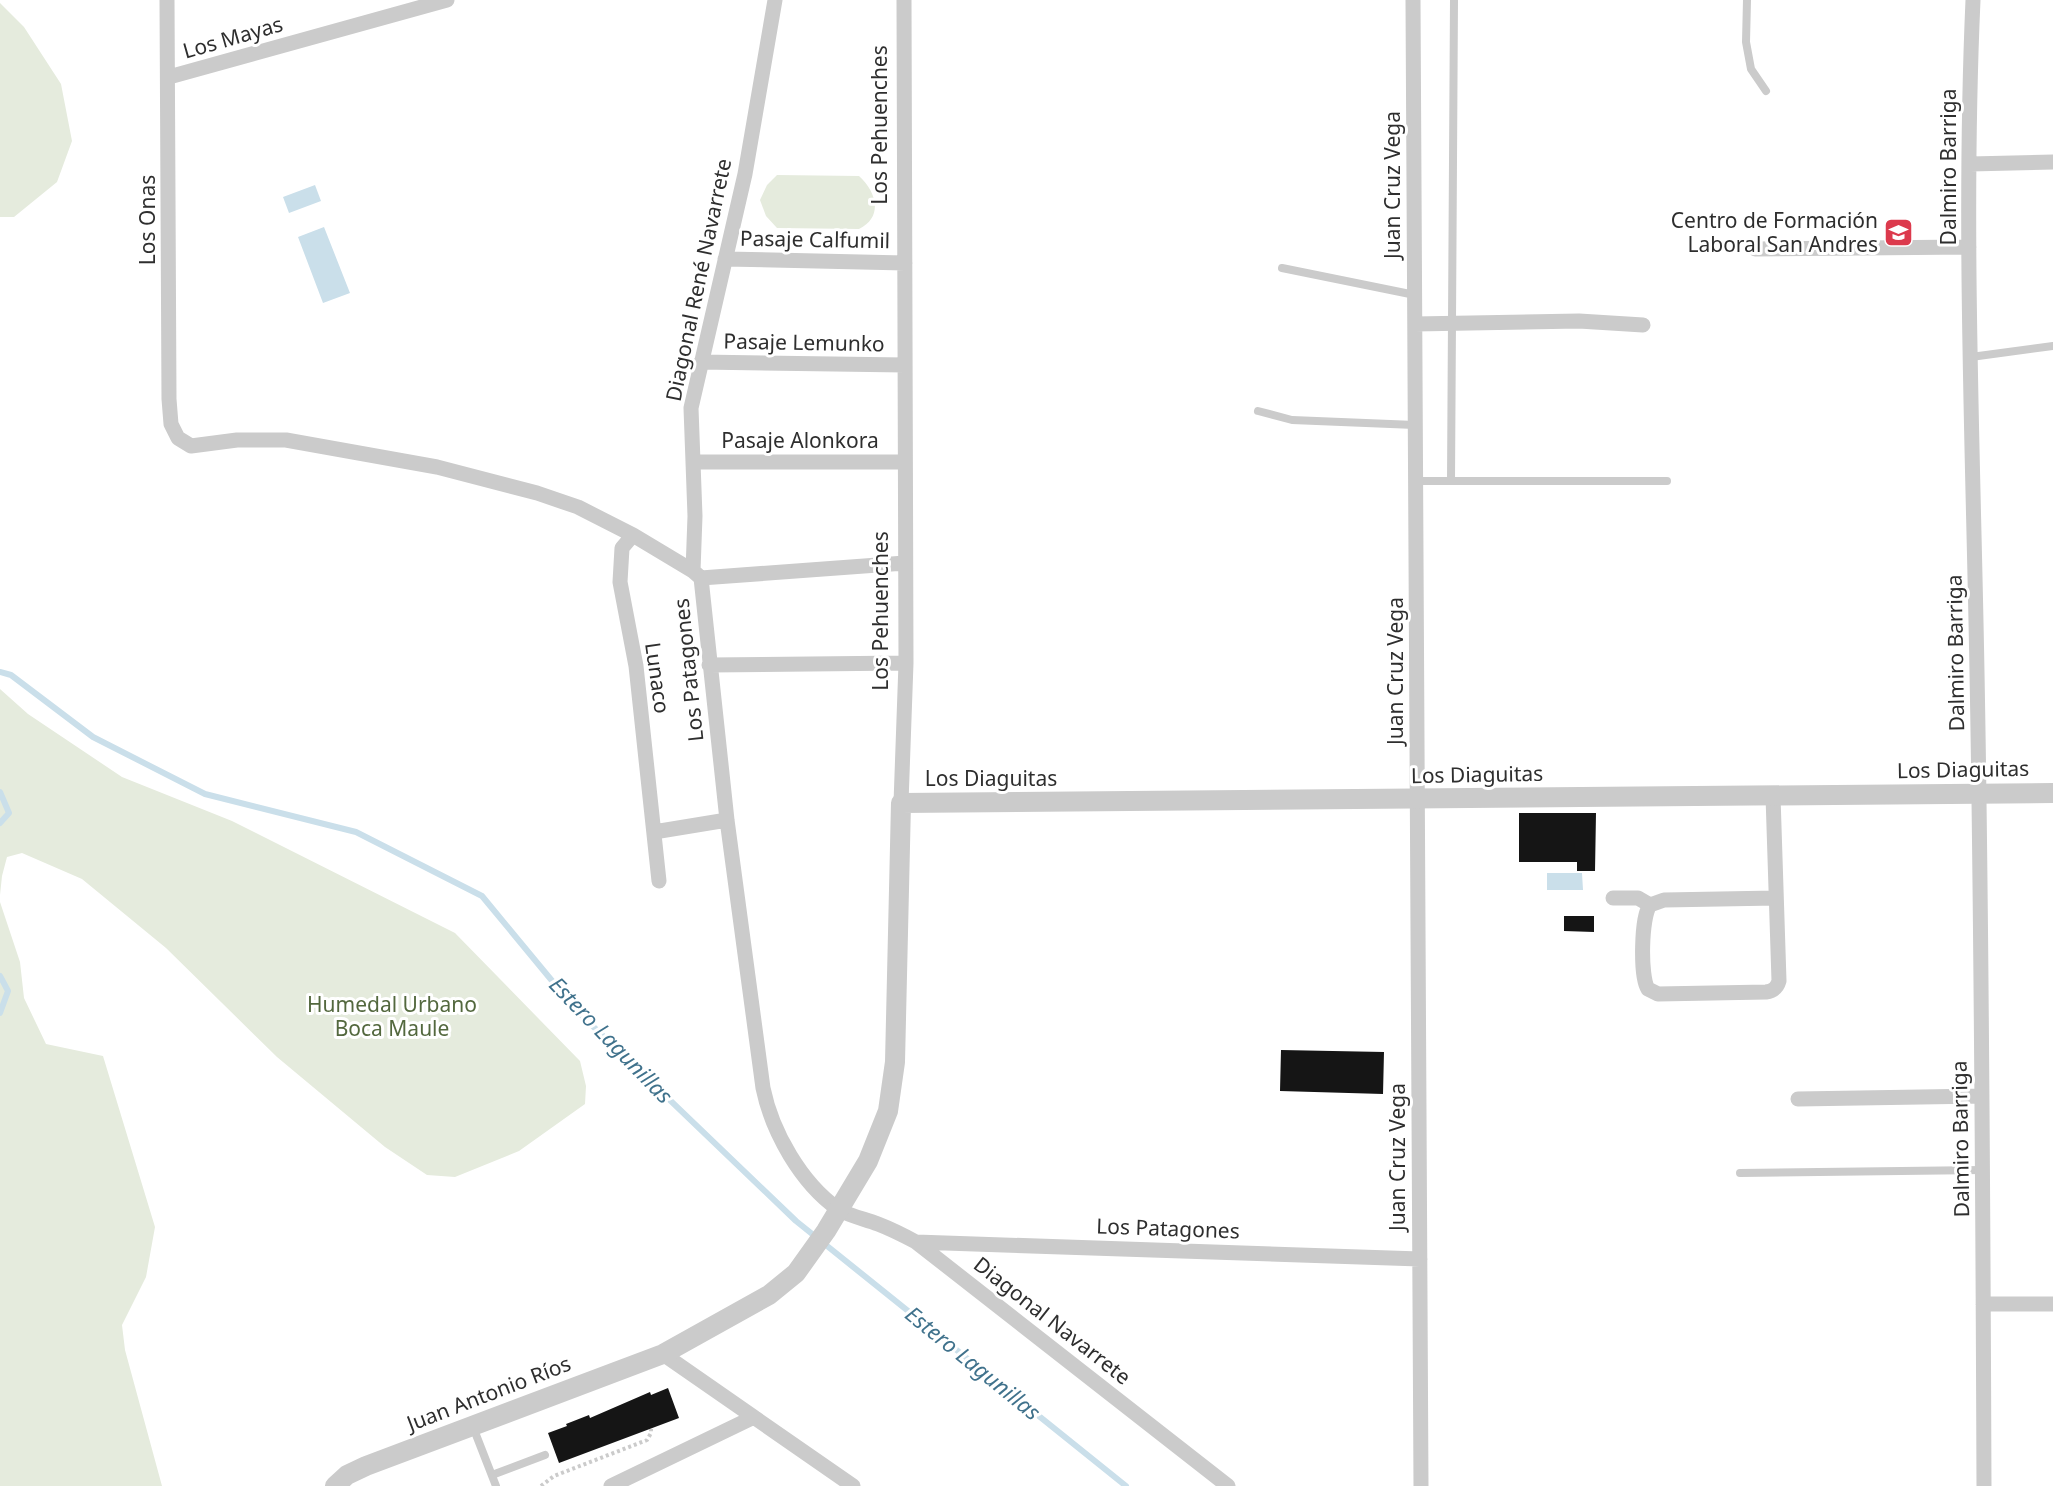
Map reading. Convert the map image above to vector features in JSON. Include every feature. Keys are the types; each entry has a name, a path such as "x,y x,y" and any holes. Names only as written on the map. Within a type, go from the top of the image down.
{"street":[{"name":"Los Onas","path":"167,0 169,399 171,424 178,438"},
{"name":"Los Mayas","path":"169,77 447,0"},
{"name":"Diagonal René Navarrete","path":"697,574 690,408 745,174 775,0"},
{"name":"Los Pehuenches","path":"839,1210 878,1139 888,1111 895,1062 906,663 904,0"},
{"name":"Juan Cruz Vega","path":"1413,0 1421,1486"},
{"name":"Dalmiro Barriga","path":"1972,0 1969,247 1979,793 1984,1486"},
{"path":"1970,164 2053,162"},
{"path":"1755,249 1969,247"},
{"name":"Pasaje Calfumil","path":"725,259 905,262"},
{"path":"1415,324 1579,321 1643,325"},
{"name":"Pasaje Lemunko","path":"701,362 905,365"},
{"name":"Los Patagones","path":"178,438 192,446 237,440 286,440 437,467 537,493 578,507 633,535 697,574 727,820 766,1104 771,1120 786,1149 818,1190 839,1210"},
{"name":"Pasaje Alonkora","path":"694,462 905,462"},
{"name":"Lunaco","path":"633,535 622,548 620,582 636,666 659,881"},
{"path":"697,574 905,563"},
{"path":"709,665 906,663"},
{"name":"Los Diaguitas","path":"901,803 2053,793"},
{"path":"1773,795 1779,981 1775,989 1766,992 1658,994 1648,989 1644,979 1644,927 1645,916 1650,905 1664,900 1776,898"},
{"path":"654,832 727,820"},
{"path":"1613,898 1638,898 1650,905"},
{"path":"1798,1099 1982,1096"},
{"name":"Juan Antonio Ríos","path":"335,1486 347,1475 366,1466 663,1354 783,1285 804,1264 839,1210"},
{"name":"Diagonal Navarrete","path":"839,1210 880,1224 916,1242 1228,1486"},
{"name":"Los Patagones","path":"916,1242 1420,1259"},
{"path":"1983,1305 2053,1304"},
{"path":"663,1354 853,1486"},
{"path":"611,1486 754,1417"}],"lane":[{"path":"1452,481 1454,0"},
{"path":"1747,0 1746,42 1751,69 1766,91"},
{"path":"1282,268 1415,295"},
{"path":"1971,357 2053,346"},
{"path":"1258,411 1292,420 1415,424"},
{"path":"1416,481 1667,482"},
{"path":"1740,1173 1983,1170"},
{"path":"472,1426 496,1486"},
{"path":"492,1475 545,1455"}],"path":[{"path":"541,1486 554,1476 647,1440 651,1429"}],"green space":[{"path":"0,3 24,27 61,84 72,141 57,182 14,217 0,217"},
{"path":"777,175 859,176 873,196 875,204 872,218 859,229 777,228 766,216 760,200 767,185"},
{"name":"Humedal Urbano Boca Maule","path":"0,689 28,714 122,777 232,821 455,933 580,1061 586,1086 585,1104 519,1151 455,1177 427,1175 385,1147 277,1057 166,948 82,879 22,853 7,857 0,895"},
{"path":"0,902 20,962 24,998 46,1044 103,1056 155,1227 146,1277 122,1325 125,1350 162,1486 0,1486"}],"water":[{"path":"315,185 321,201 289,213 283,197"},
{"path":"324,227 350,293 323,303 298,237"},
{"path":"1547,873 1582,873 1583,890 1547,890"}],"building":[{"path":"1519,813 1596,813 1595,871 1577,871 1577,862 1519,862"},
{"path":"1564,916 1594,916 1594,932 1564,931"},
{"path":"1281,1050 1384,1052 1383,1094 1280,1091"},
{"path":"668,1388 679,1418 559,1463 548,1433 650,1392 651,1395"}],"waterway":[{"name":"Estero Lagunillas","path":"0,672 11,675 93,737 205,794 356,832 482,896 577,1011 796,1221 1126,1486"},
{"path":"0,792 9,813 0,823"},
{"path":"0,976 8,991 0,1013"}],"place":[{"name":"Centro de Formación Laboral San Andres","path":"1899,233"}]}
